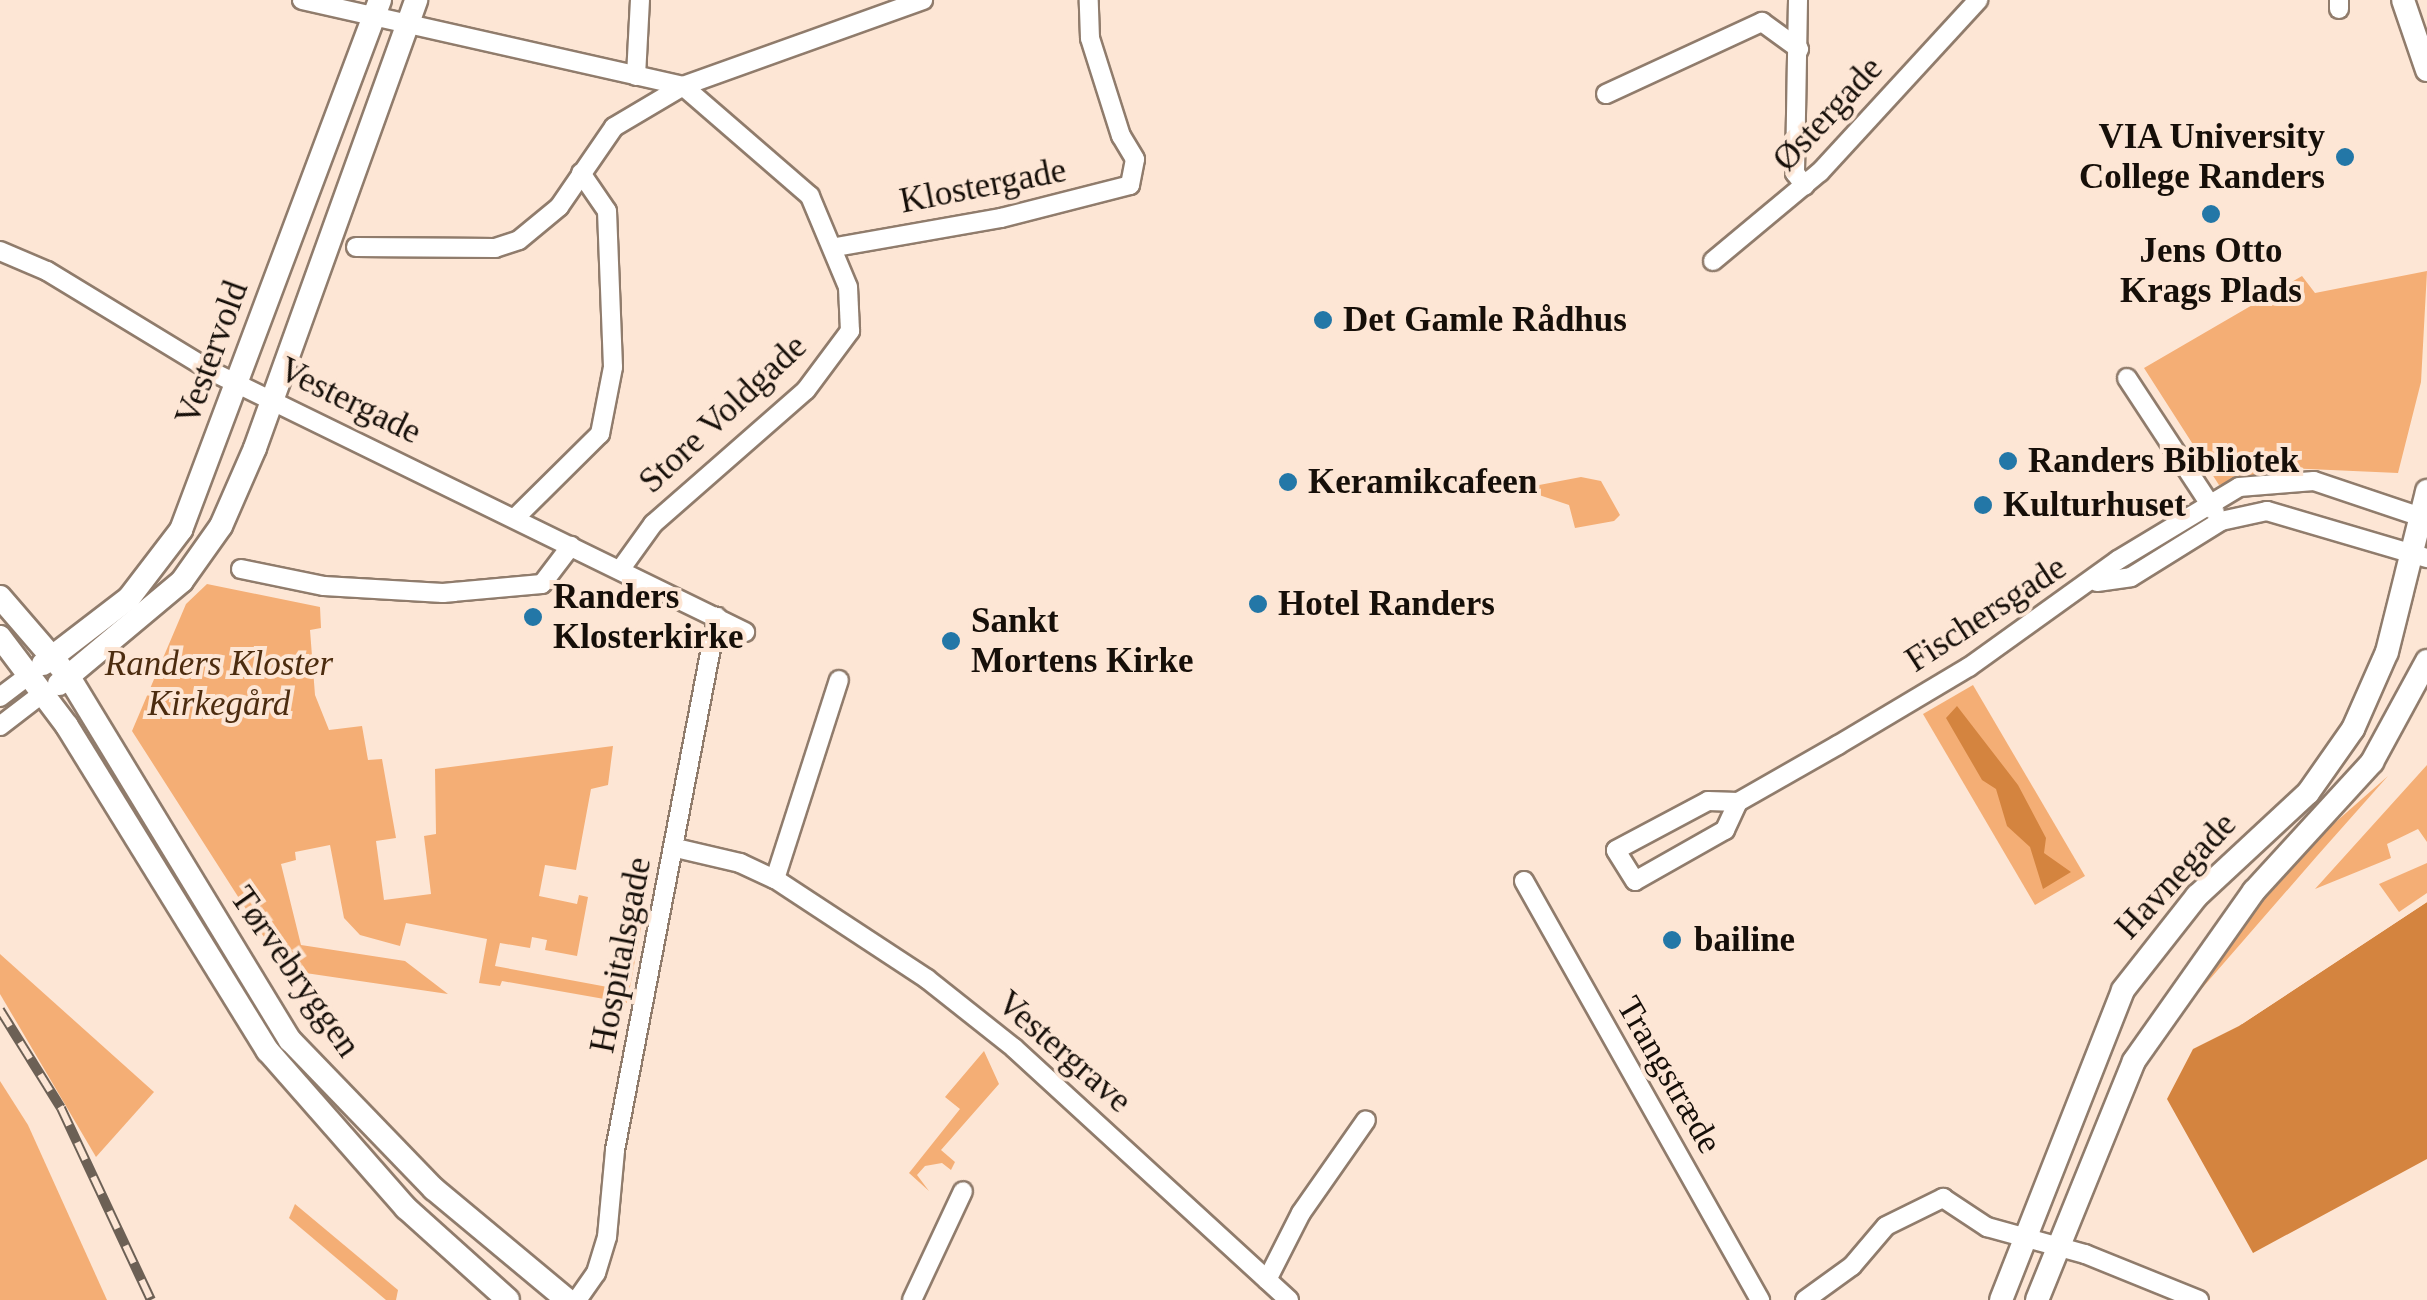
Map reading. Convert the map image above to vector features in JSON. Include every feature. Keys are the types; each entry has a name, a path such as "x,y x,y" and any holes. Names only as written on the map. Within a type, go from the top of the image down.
{"main road":[{"name":"Vestervold","path":"36,684 69,677 182,581 212,544 272,400 416,0"},
{"path":"2404,0 2427,70"},
{"name":"Vestervold","path":"36,684 54,656 129,598 168,554 238,384 377,8"},
{"name":"Havnegade","path":"2000,1300 2099,1038 2123,990 2196,896 2308,793 2354,729 2388,652 2420,556 2427,490"},
{"name":"Tørvebryggen","path":"0,597 69,677 290,1040 434,1190 566,1300"},
{"name":"Tørvebryggen","path":"0,637 36,684 268,1051 406,1208 508,1300"},
{"name":"Havnegade","path":"2037,1300 2110,1114 2158,1022 2254,890 2372,762 2427,661"}],"street":[{"path":"302,0 377,8 407,24 683,86"},
{"path":"636,76 640,0"},
{"path":"356,247 495,248 519,240 559,207 614,127 683,86 888,8 923,0"},
{"name":"Klostergade","path":"836,247 1122,191 1135,176 1135,159 1120,136 1090,38 1089,0"},
{"path":"1798,0 1795,174 1805,186"},
{"name":"Østergade","path":"1714,261 1805,186 1978,0"},
{"path":"1606,94 1762,22 1799,49"},
{"name":"Store Voldgade","path":"620,570 653,524 806,390 850,332 848,286 836,247 810,196 683,86"},
{"path":"516,516 600,434 610,384 613,271 607,211 581,174"},
{"name":"Vestergade","path":"0,251 47,271 238,384 571,546"},
{"path":"2127,378 2221,521"},
{"name":"Fischersgade","path":"1738,802 1911,700 2097,582 2209,502 2265,482 2314,481 2424,518"},
{"name":"Fischersgade","path":"2097,582 2132,577 2221,521 2267,511 2294,514 2420,556"},
{"path":"241,569 324,586 442,593 542,584 571,546 746,632"},
{"name":"Hospitalsgade","path":"578,1300 598,1267 607,1236 615,1150 676,848 717,617"},
{"path":"775,880 839,680"},
{"path":"0,696 36,684"},
{"path":"0,726 36,684"},
{"path":"1708,801 1738,802 1725,830 1635,882 1616,850 1708,801"},
{"name":"Vestergrave","path":"676,848 740,863 775,880 927,979 1014,1048 1289,1300"},
{"name":"Trangstræde","path":"1524,881 1760,1300"},
{"path":"1268,1280 1301,1214 1366,1120"},
{"path":"912,1300 963,1191"},
{"path":"1805,1300 1852,1266 1886,1226 1944,1198 1987,1226 2198,1300"}],"green space":[{"path":"2427,271 2421,382 2398,473 2284,468 2219,485 2144,368 2302,276 2315,293"},
{"path":"1581,477 1601,481 1620,515 1614,521 1575,528 1569,505 1536,494 1534,486"},
{"name":"Randers Kloster Kirkegård","path":"207,584 320,607 321,628 310,630 315,695 329,730 362,726 368,760 382,759 396,838 376,841 384,900 431,894 424,836 436,834 435,769 613,746 608,785 591,789 576,870 545,865 539,896 577,904 579,895 588,897 577,956 545,950 547,940 532,937 530,948 500,943 495,966 613,988 628,905 645,907 627,1003 502,981 500,986 479,983 487,939 406,923 400,946 360,935 344,918 330,845 295,852 296,860 281,864 301,945 405,961 448,994 285,970 132,731 186,604"},
{"path":"1973,685 2085,876 2035,905 1923,714"},
{"path":"2427,765 2427,842 2418,829 2387,844 2391,858 2315,889"},
{"path":"2388,776 2190,1002 2250,913 2305,849"},
{"path":"2427,863 2427,893 2399,912 2379,884"},
{"path":"0,954 154,1092 96,1157 0,994"},
{"path":"984,1051 999,1084 941,1150 955,1162 951,1170 942,1163 925,1166 917,1175 929,1191 909,1173 960,1109 945,1097"},
{"path":"0,1081 28,1125 107,1300 0,1300"},
{"path":"295,1204 398,1290 396,1300 386,1300 289,1218"}],"shaded area":[{"path":"1957,706 2018,785 2046,838 2044,853 2071,872 2043,889 2030,847 2007,826 1996,789 1982,780 1946,718"},
{"path":"2427,902 2427,1159 2253,1253 2167,1099 2193,1049 2239,1026"}],"pier":[{"path":"2427,897 2427,902 2242,1024 2240,1019"}],"railway":[{"path":"0,1010 61,1108 151,1300"}],"place":[{"name":"VIA University College Randers","path":"2345,157"},
{"name":"Jens Otto Krags Plads","path":"2211,214"},
{"name":"Det Gamle Rådhus","path":"1323,320"},
{"name":"Randers Bibliotek","path":"2008,461"},
{"name":"Keramikcafeen","path":"1288,482"},
{"name":"Kulturhuset","path":"1983,505"},
{"name":"Hotel Randers","path":"1258,604"},
{"name":"Randers Klosterkirke","path":"533,617"},
{"name":"Sankt Mortens Kirke","path":"951,641"},
{"name":"bailine","path":"1672,940"}]}
